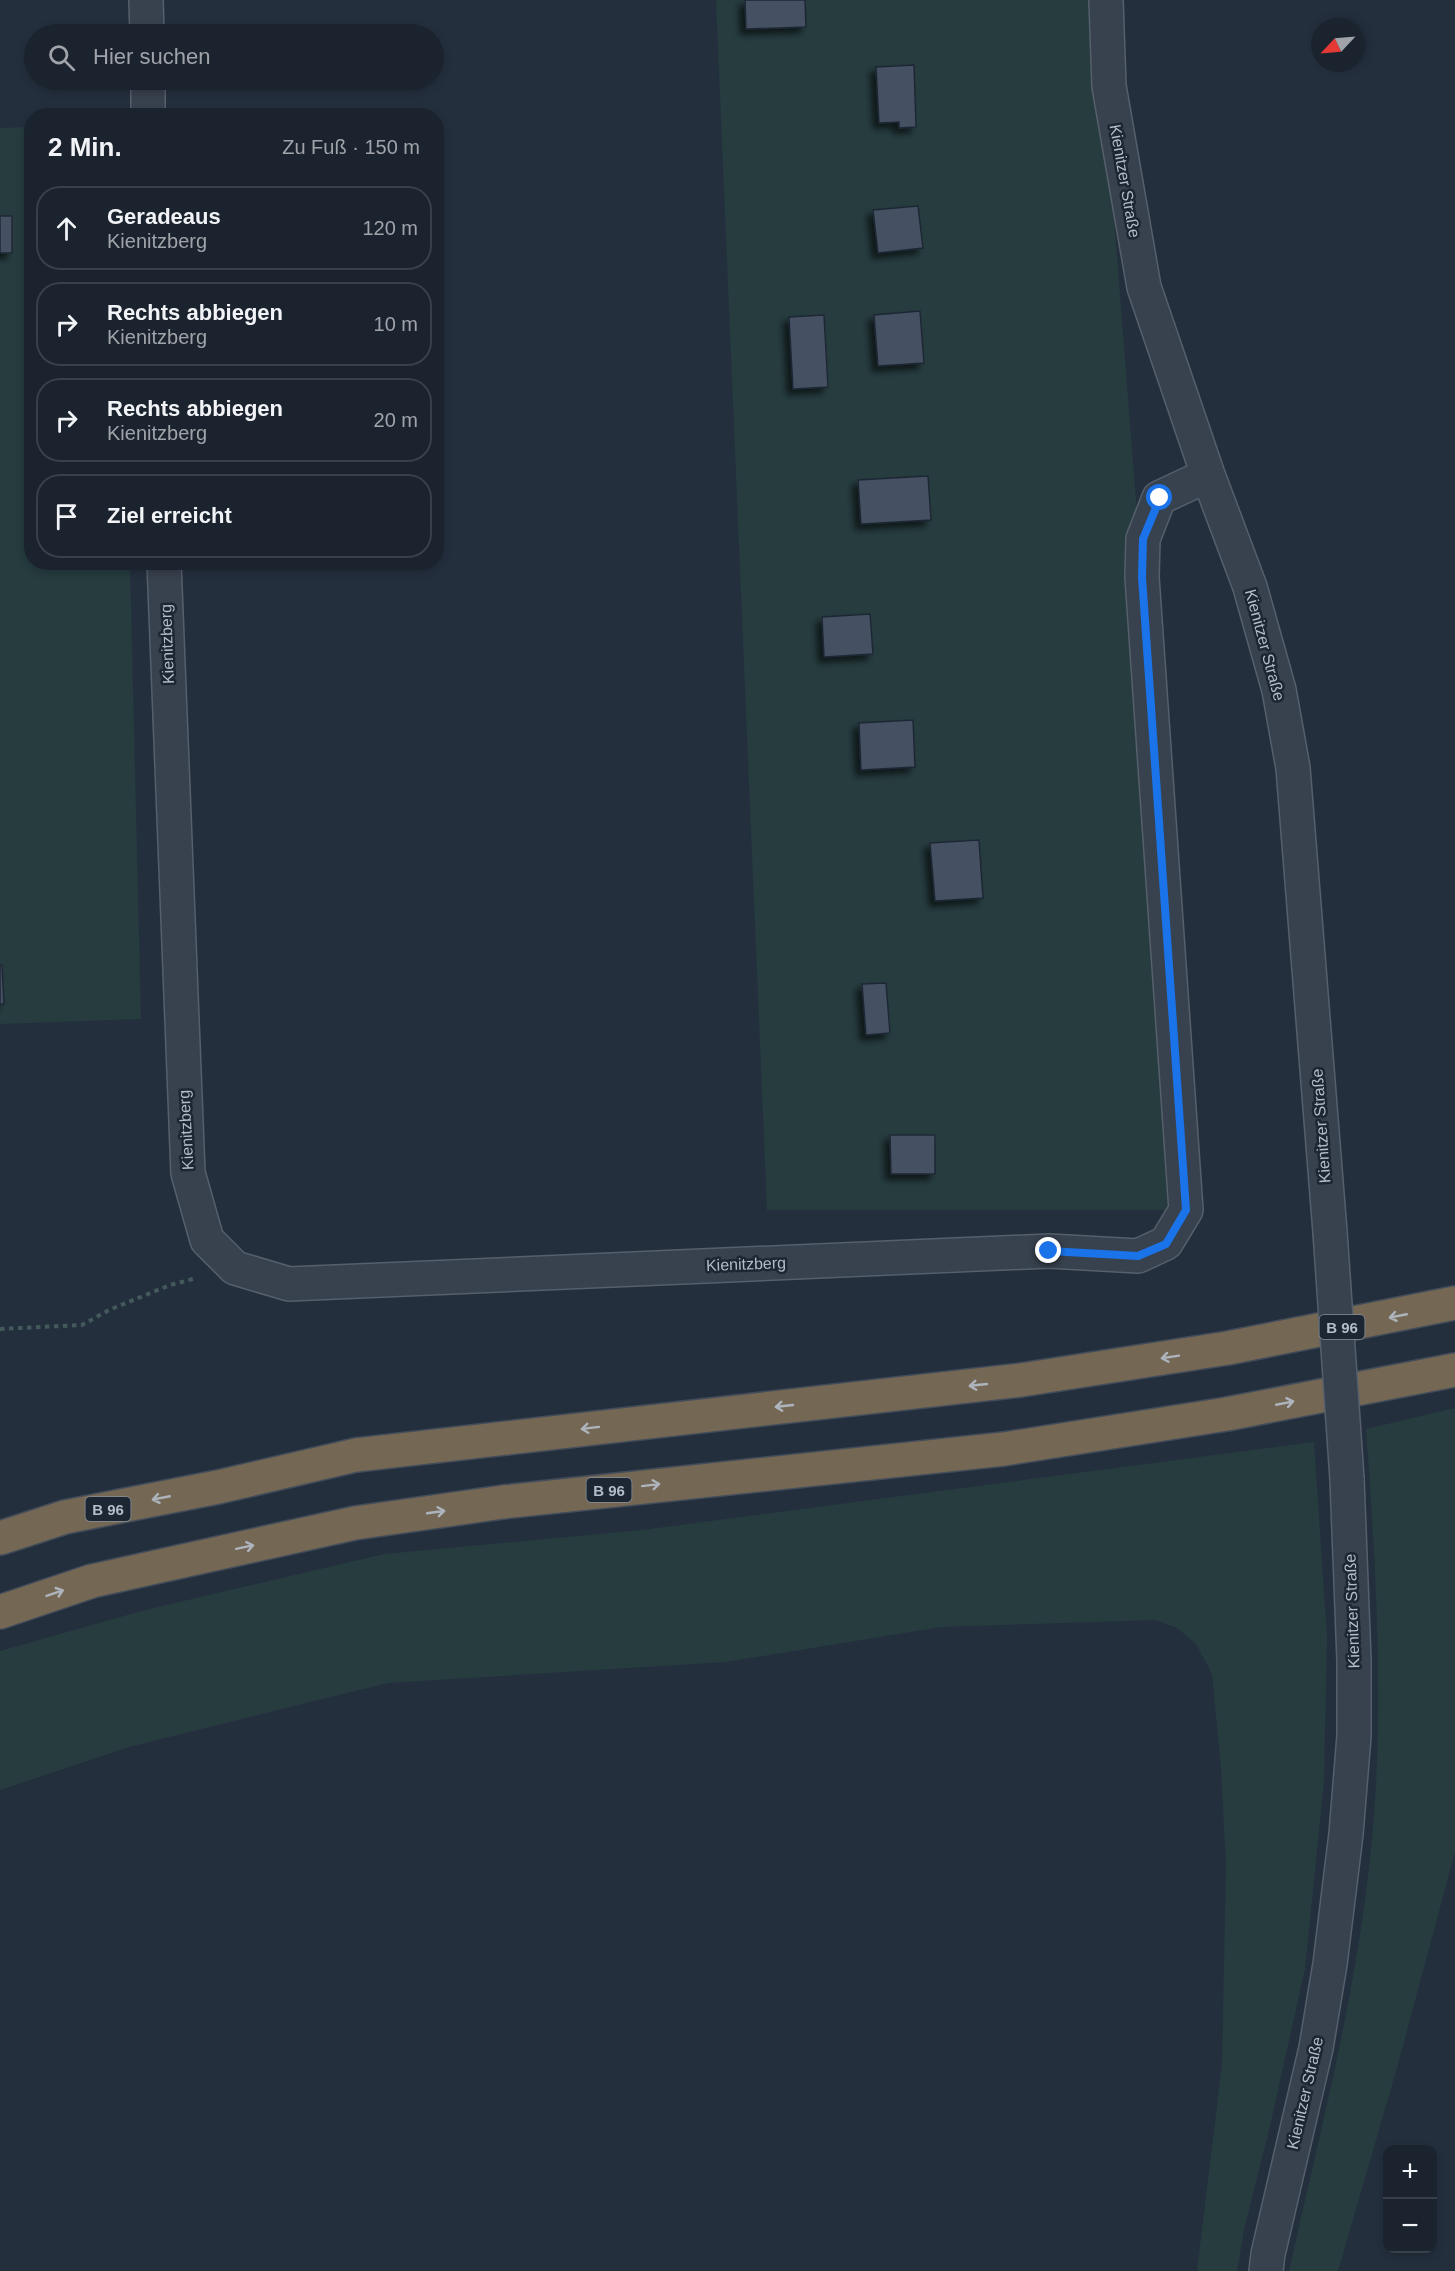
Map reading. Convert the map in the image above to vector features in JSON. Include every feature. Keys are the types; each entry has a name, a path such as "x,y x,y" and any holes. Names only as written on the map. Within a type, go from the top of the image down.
{"highway":[{"name":"B 96","path":"0,1538 65,1517 218,1487 356,1455 1021,1380 1228,1348 1455,1304"},
{"name":"B 96","path":"0,1612 92,1581 355,1523 515,1501 1004,1449 1227,1414 1455,1370"}],"street":[{"path":"146,0 147,24"},
{"name":"Kienitzer Straße","path":"1106,0 1109,86 1144,287 1208,475 1250,588 1279,690 1293,768 1330,1232 1347,1479 1354,1660 1354,1736 1346,1834 1330,1964 1316,2048 1266,2271"},
{"path":"148,90 148,108"},
{"name":"Kienitzberg","path":"164,570 188,1173 207,1240 235,1268 290,1284 1049,1251 1138,1256 1166,1244 1186,1210 1142,577 1143,539 1160,498 1208,475"}],"path":[{"path":"0,1329 82,1325 109,1310 170,1285 235,1268"}],"green space":[{"path":"716,0 1097,0 1142,577 1186,1210 767,1210"},
{"path":"24,127 24,570 130,570 141,1019 0,1024 0,128"},
{"path":"1455,1408 1455,1852 1397,2068 1338,2271 1289,2271 1347,2008 1357,1956 1371,1849 1378,1744 1378,1639 1366,1429"},
{"path":"1314,1442 1327,1638 1324,1782 1305,1969 1244,2230 1237,2271 1197,2271 1222,2064 1226,1864 1221,1768 1212,1674 1196,1644 1177,1628 1156,1620 941,1627 726,1662 388,1683 129,1747 0,1790 0,1651 145,1610 384,1554 642,1530"}],"building":[{"path":"745,0 805,0 806,27 746,29"},
{"path":"914,65 916,127 899,128 899,122 879,123 876,67"},
{"path":"918,206 923,248 878,253 873,210"},
{"path":"0,216 12,216 12,253 0,253"},
{"path":"920,311 924,363 878,366 874,315"},
{"path":"824,315 828,387 793,389 789,317"},
{"path":"928,476 931,520 861,524 858,480"},
{"path":"870,614 873,654 824,657 822,617"},
{"path":"913,720 915,767 861,770 859,723"},
{"path":"979,840 983,898 935,901 930,843"},
{"path":"0,965 2,965 4,1004 0,1004"},
{"path":"886,983 890,1033 866,1035 862,984"},
{"path":"890,1135 935,1135 935,1174 891,1174"}],"route":[{"path":"1049,1251 1138,1256 1166,1244 1186,1210 1142,577 1143,539 1160,498"}]}
